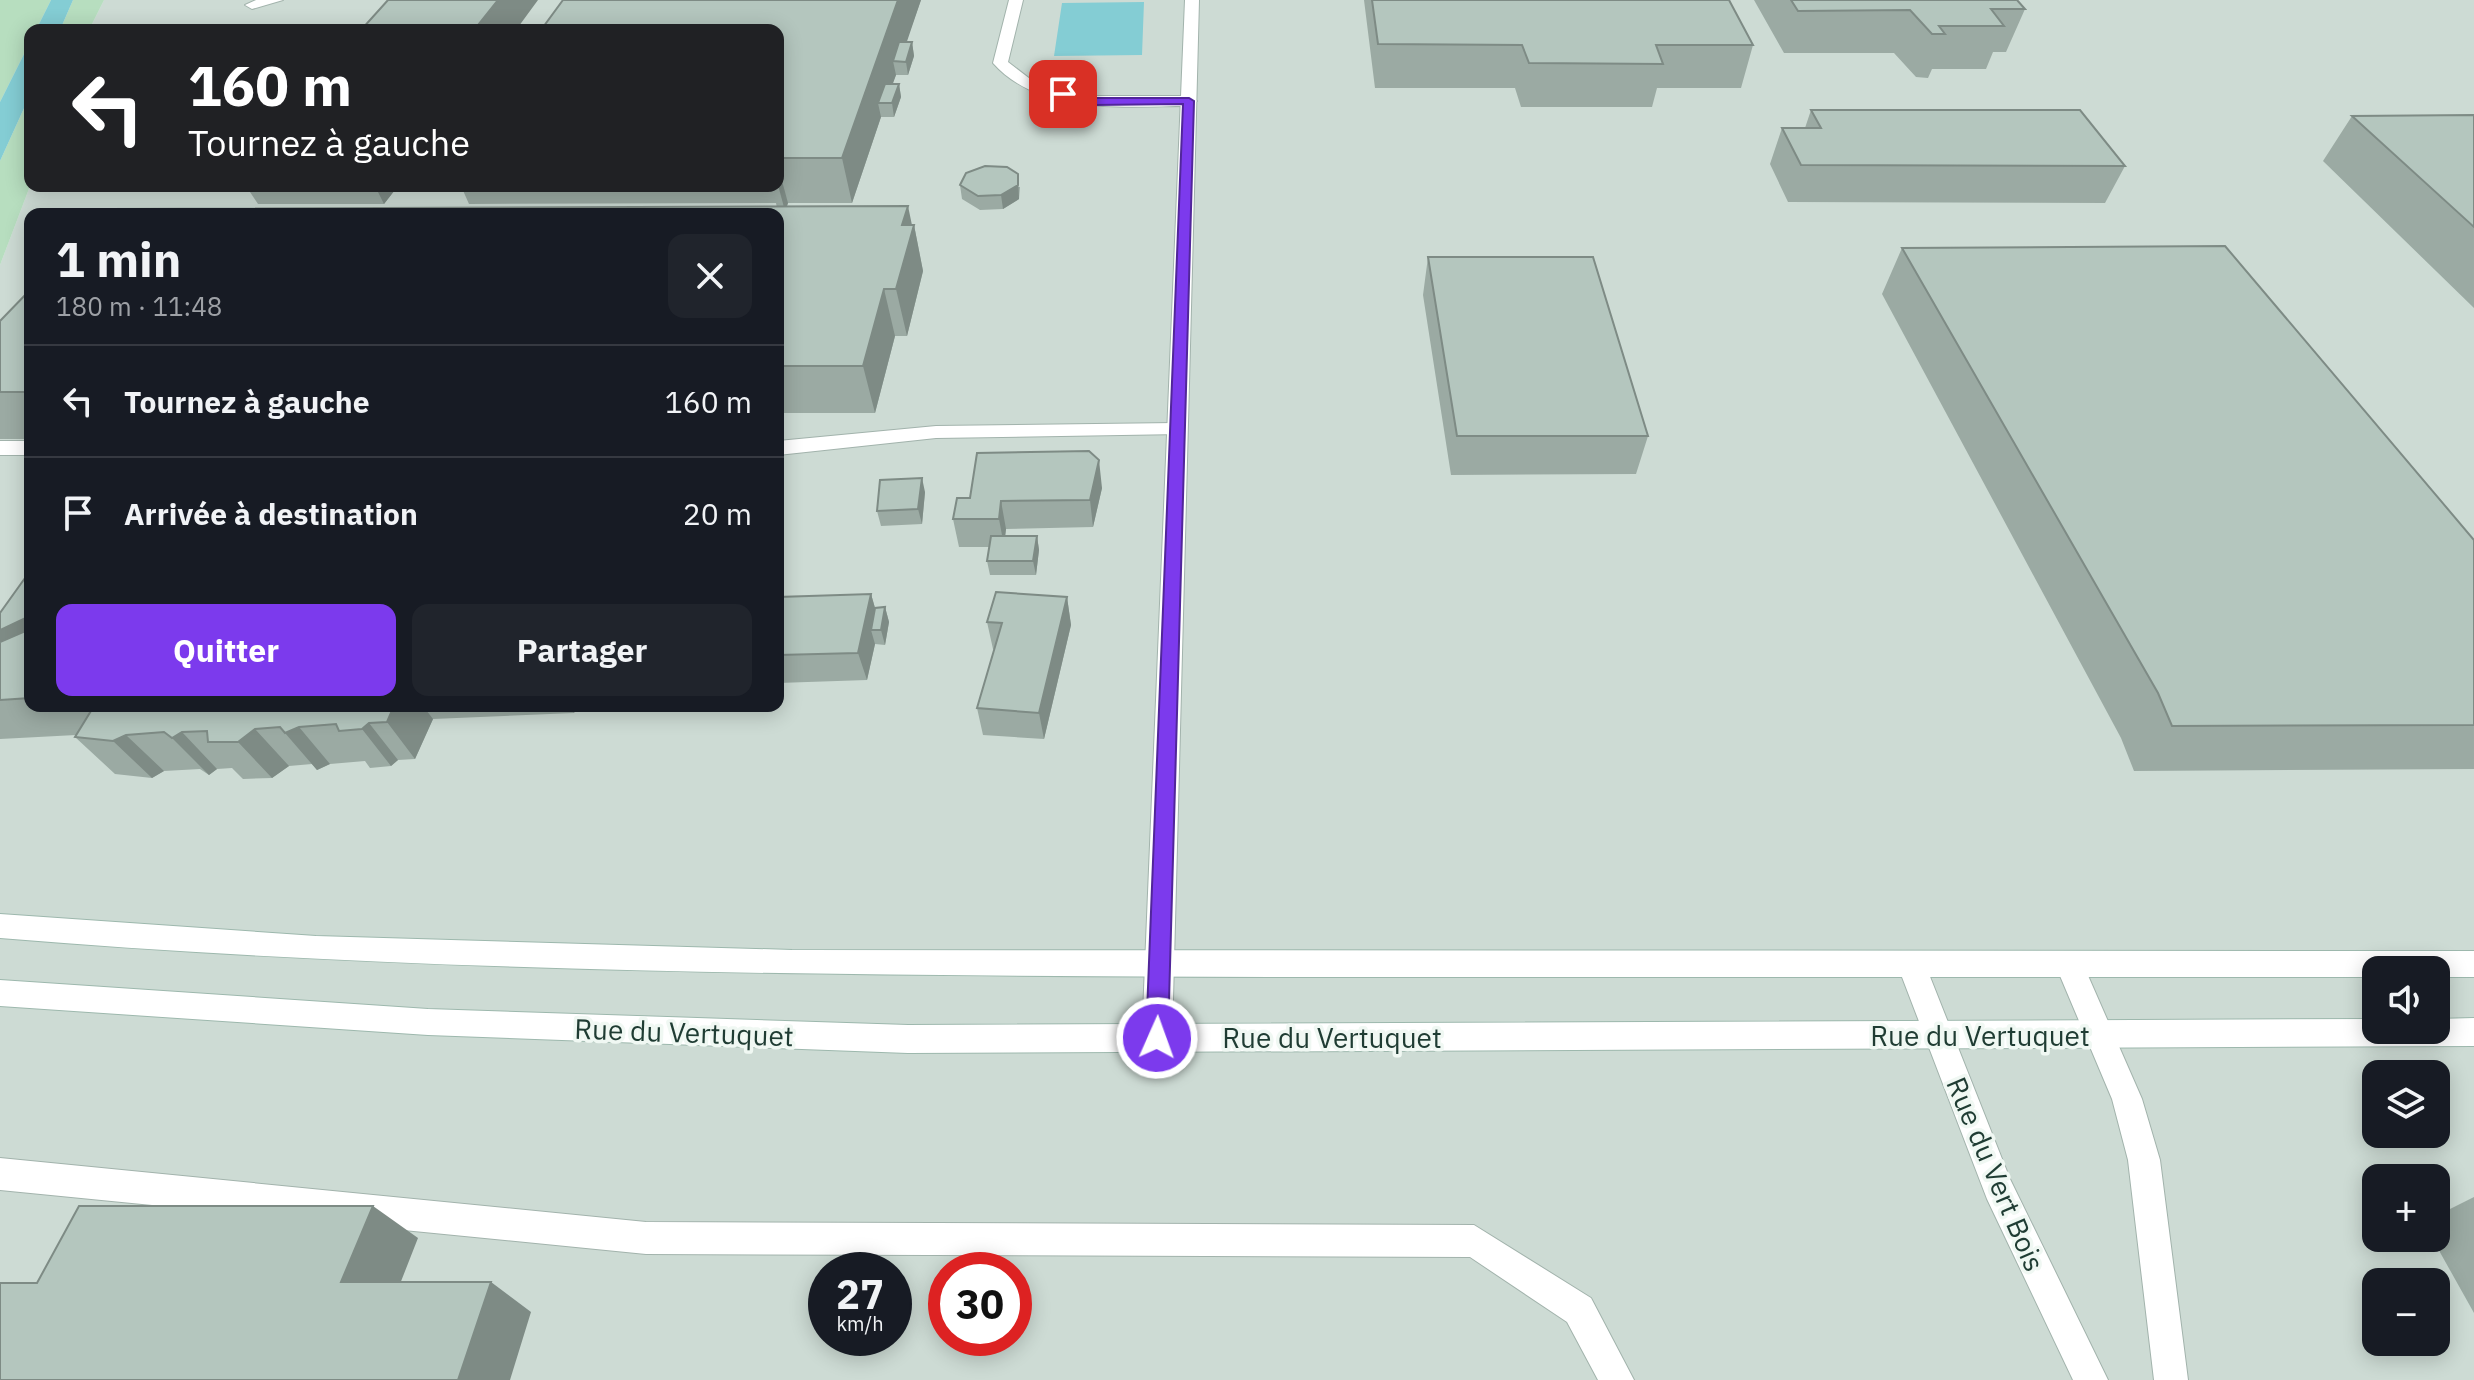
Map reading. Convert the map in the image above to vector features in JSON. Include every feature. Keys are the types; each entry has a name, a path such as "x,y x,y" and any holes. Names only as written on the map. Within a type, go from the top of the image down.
{"street":[{"path":"252,5 276,0"},
{"path":"1016,0 1000,63 1033,88 1094,101 1189,101"},
{"path":"1157,1038 1175,429 1192,0"},
{"path":"784,447 936,432 1175,429"},
{"path":"0,448 24,448"},
{"path":"0,926 92,934 524,957 815,964 2474,964"},
{"name":"Rue du Vert Bois","path":"1911,964 1998,1188 2091,1380"},
{"path":"2069,964 2127,1099 2144,1160 2171,1380"},
{"name":"Rue du Vertuquet","path":"0,993 305,1016 908,1039 2474,1032"},
{"path":"0,1174 646,1238 1474,1241 1579,1310 1617,1380"}],"shaded area":[{"path":"104,0 2474,0 2474,1380 0,1380 0,265 28,192 784,192 784,24 92,24"}],"green space":[{"path":"0,0 51,0 39,24 24,24 24,54 0,102"},
{"path":"73,0 104,0 92,24 63,24"},
{"path":"24,108 24,192 28,192 0,265 0,161"}],"water":[{"path":"51,0 73,0 63,24 39,24"},
{"path":"1144,2 1142,55 1054,56 1062,3"},
{"path":"24,54 24,108 0,161 0,102"}],"building":[{"path":"388,0 498,0 479,24 366,24"},
{"path":"563,0 898,0 842,158 784,158 784,24 545,24"},
{"path":"1372,0 1729,0 1753,45 1656,45 1663,64 1529,63 1522,45 1378,44"},
{"path":"1791,0 2017,0 2025,9 1991,9 2004,26 1939,26 1945,34 1932,34 1910,10 1798,11"},
{"path":"899,42 912,42 906,62 893,61"},
{"path":"885,84 899,84 892,103 878,103"},
{"path":"1811,110 2080,110 2125,166 1801,165 1782,128 1821,128"},
{"path":"2474,115 2474,227 2352,116"},
{"path":"985,166 1007,167 1018,174 1018,185 1001,195 978,196 960,185 966,173"},
{"path":"908,206 902,225 914,225 896,289 884,289 863,366 784,366 784,208 376,208"},
{"path":"2225,246 2474,540 2474,725 2172,726 2158,693 1902,248"},
{"path":"1428,257 1593,257 1648,436 1457,436"},
{"path":"24,296 24,392 0,392 0,321"},
{"path":"1089,451 1099,460 1090,500 1001,501 999,519 953,519 957,498 970,498 977,453"},
{"path":"922,478 918,509 877,511 880,480"},
{"path":"991,536 1037,536 1033,561 987,561"},
{"path":"24,579 24,619 0,630 0,613"},
{"path":"996,592 1067,597 1039,713 977,708 1002,623 987,622"},
{"path":"871,594 858,653 784,655 784,597"},
{"path":"885,607 881,630 871,630 875,608"},
{"path":"24,632 24,698 0,700 0,642"},
{"path":"90,712 391,712 387,722 369,723 362,729 339,731 336,724 299,727 285,733 280,727 255,729 238,742 208,742 207,731 182,732 172,738 164,732 126,735 113,741 75,737"},
{"path":"79,1206 373,1206 341,1282 491,1282 458,1380 0,1380 0,1283 37,1283"}],"route":[{"path":"1063,94 1094,101 1189,101 1175,429 1157,1038"}]}
